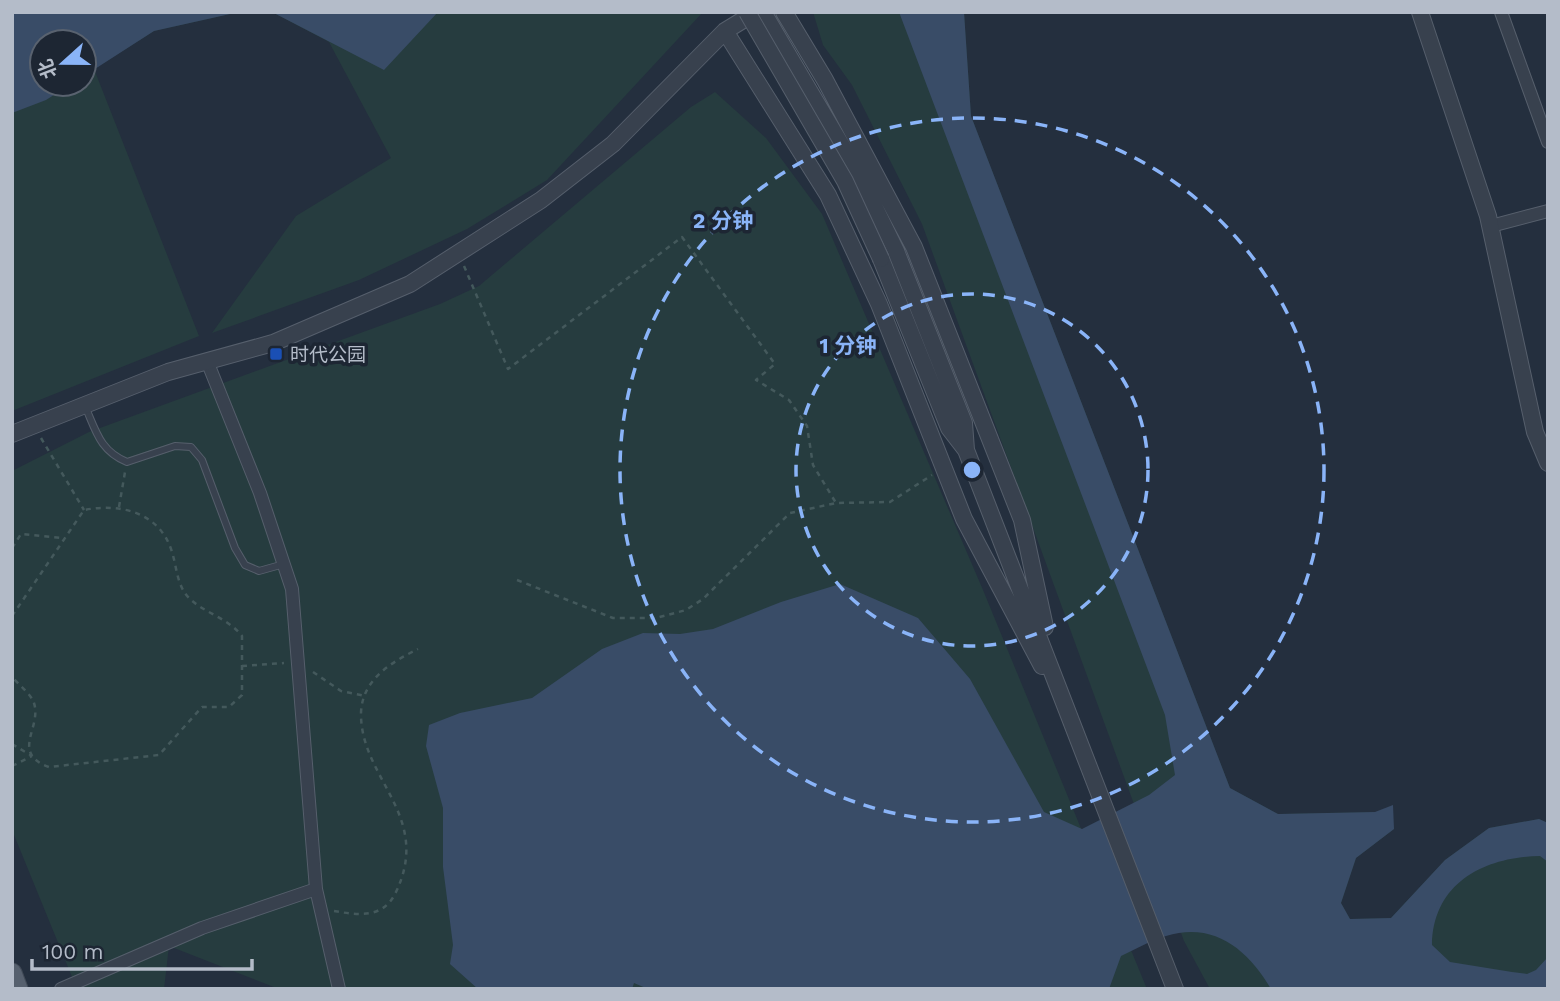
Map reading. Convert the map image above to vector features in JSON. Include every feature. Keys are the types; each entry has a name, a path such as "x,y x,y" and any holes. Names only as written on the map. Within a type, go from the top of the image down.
{"main road":[{"path":"12,972 18,989"}],"street":[{"path":"729,12 725,32 828,195 879,304 983,560 1061,701"},
{"path":"747,12 888,255"},
{"path":"12,434 168,372 273,343 410,285 541,201 613,144 725,32 756,12"},
{"path":"763,12 815,97 888,255 949,428 966,450 1031,612 1061,701 1175,989"},
{"path":"784,12 825,80 919,260 1022,520 1061,701"},
{"path":"1420,12 1491,226 1535,432 1548,463"},
{"path":"1502,12 1548,142"},
{"path":"1491,226 1548,211"},
{"path":"207,361 260,493 292,589 316,889 339,989"},
{"path":"61,989 202,929 316,889"}],"lane":[{"path":"85,405 100,440 111,456 127,462 175,446 191,447 202,460 234,548 244,565 259,571 284,564"}],"path":[{"path":"458,253 508,369 682,237 775,364 756,380 789,400 807,426 813,465 836,503"},
{"path":"33,426 84,510"},
{"path":"119,507 127,462"},
{"path":"517,580 613,618 656,618 686,610 703,599 790,513 836,503 890,502 943,467"},
{"path":"12,616 84,510 119,507 145,517 161,531 172,549 182,589 190,599 242,636 242,695 237,703 229,707 202,707 159,755 49,767 38,763 32,756 12,744"},
{"path":"12,548 21,534 65,538"},
{"path":"320,908 361,916 378,911 392,898 405,872 404,837 398,805 364,740 361,710 369,686 388,664 418,649"},
{"path":"242,666 299,663 341,691 366,696"},
{"path":"12,677 33,700 35,710 29,743 32,756"},
{"path":"12,766 32,756"}],"green space":[{"path":"12,12 239,12 154,31 98,66 98,28 28,28 28,98 98,98 98,79 199,336 12,411"},
{"path":"272,12 703,12 547,180 467,229 359,280 212,333 296,216 391,158 329,42"},
{"path":"813,12 964,12 971,116 1230,788 1278,814 1375,812 1394,829 1356,858 1341,903 1350,919 1391,918 1445,860 1489,828 1539,819 1548,823 1548,989 1210,989 1184,941 922,224 852,85 823,45"},
{"path":"715,92 766,138 822,214 983,590 1147,989 279,989 169,946 164,989 77,989 12,830 12,471 89,432 440,304 479,286 691,107"}],"water":[{"path":"12,12 239,12 154,31 98,67 98,28 28,28 28,98 49,98 12,113"},
{"path":"272,12 438,12 384,70"},
{"path":"899,12 964,12 971,116 1230,788 1278,814 1375,812 1393,805 1394,829 1356,858 1341,903 1350,919 1391,918 1445,860 1489,828 1539,819 1548,823 1548,862 1540,856 1519,858 1481,868 1465,878 1441,905 1432,945 1450,962 1527,974 1536,970 1548,957 1548,989 1271,989 1252,962 1240,951 1228,942 1199,932 1166,936 1121,956 1109,989 648,989 634,983 632,989 478,989 450,964 453,945 443,867 443,808 426,746 429,725 460,713 532,698 602,649 643,633 680,634 713,629 781,602 840,584 918,618 970,679 1044,812 1082,829 1149,795 1175,775 1165,715"}],"place":[{"name":"时代公园","path":"276,354"}]}
